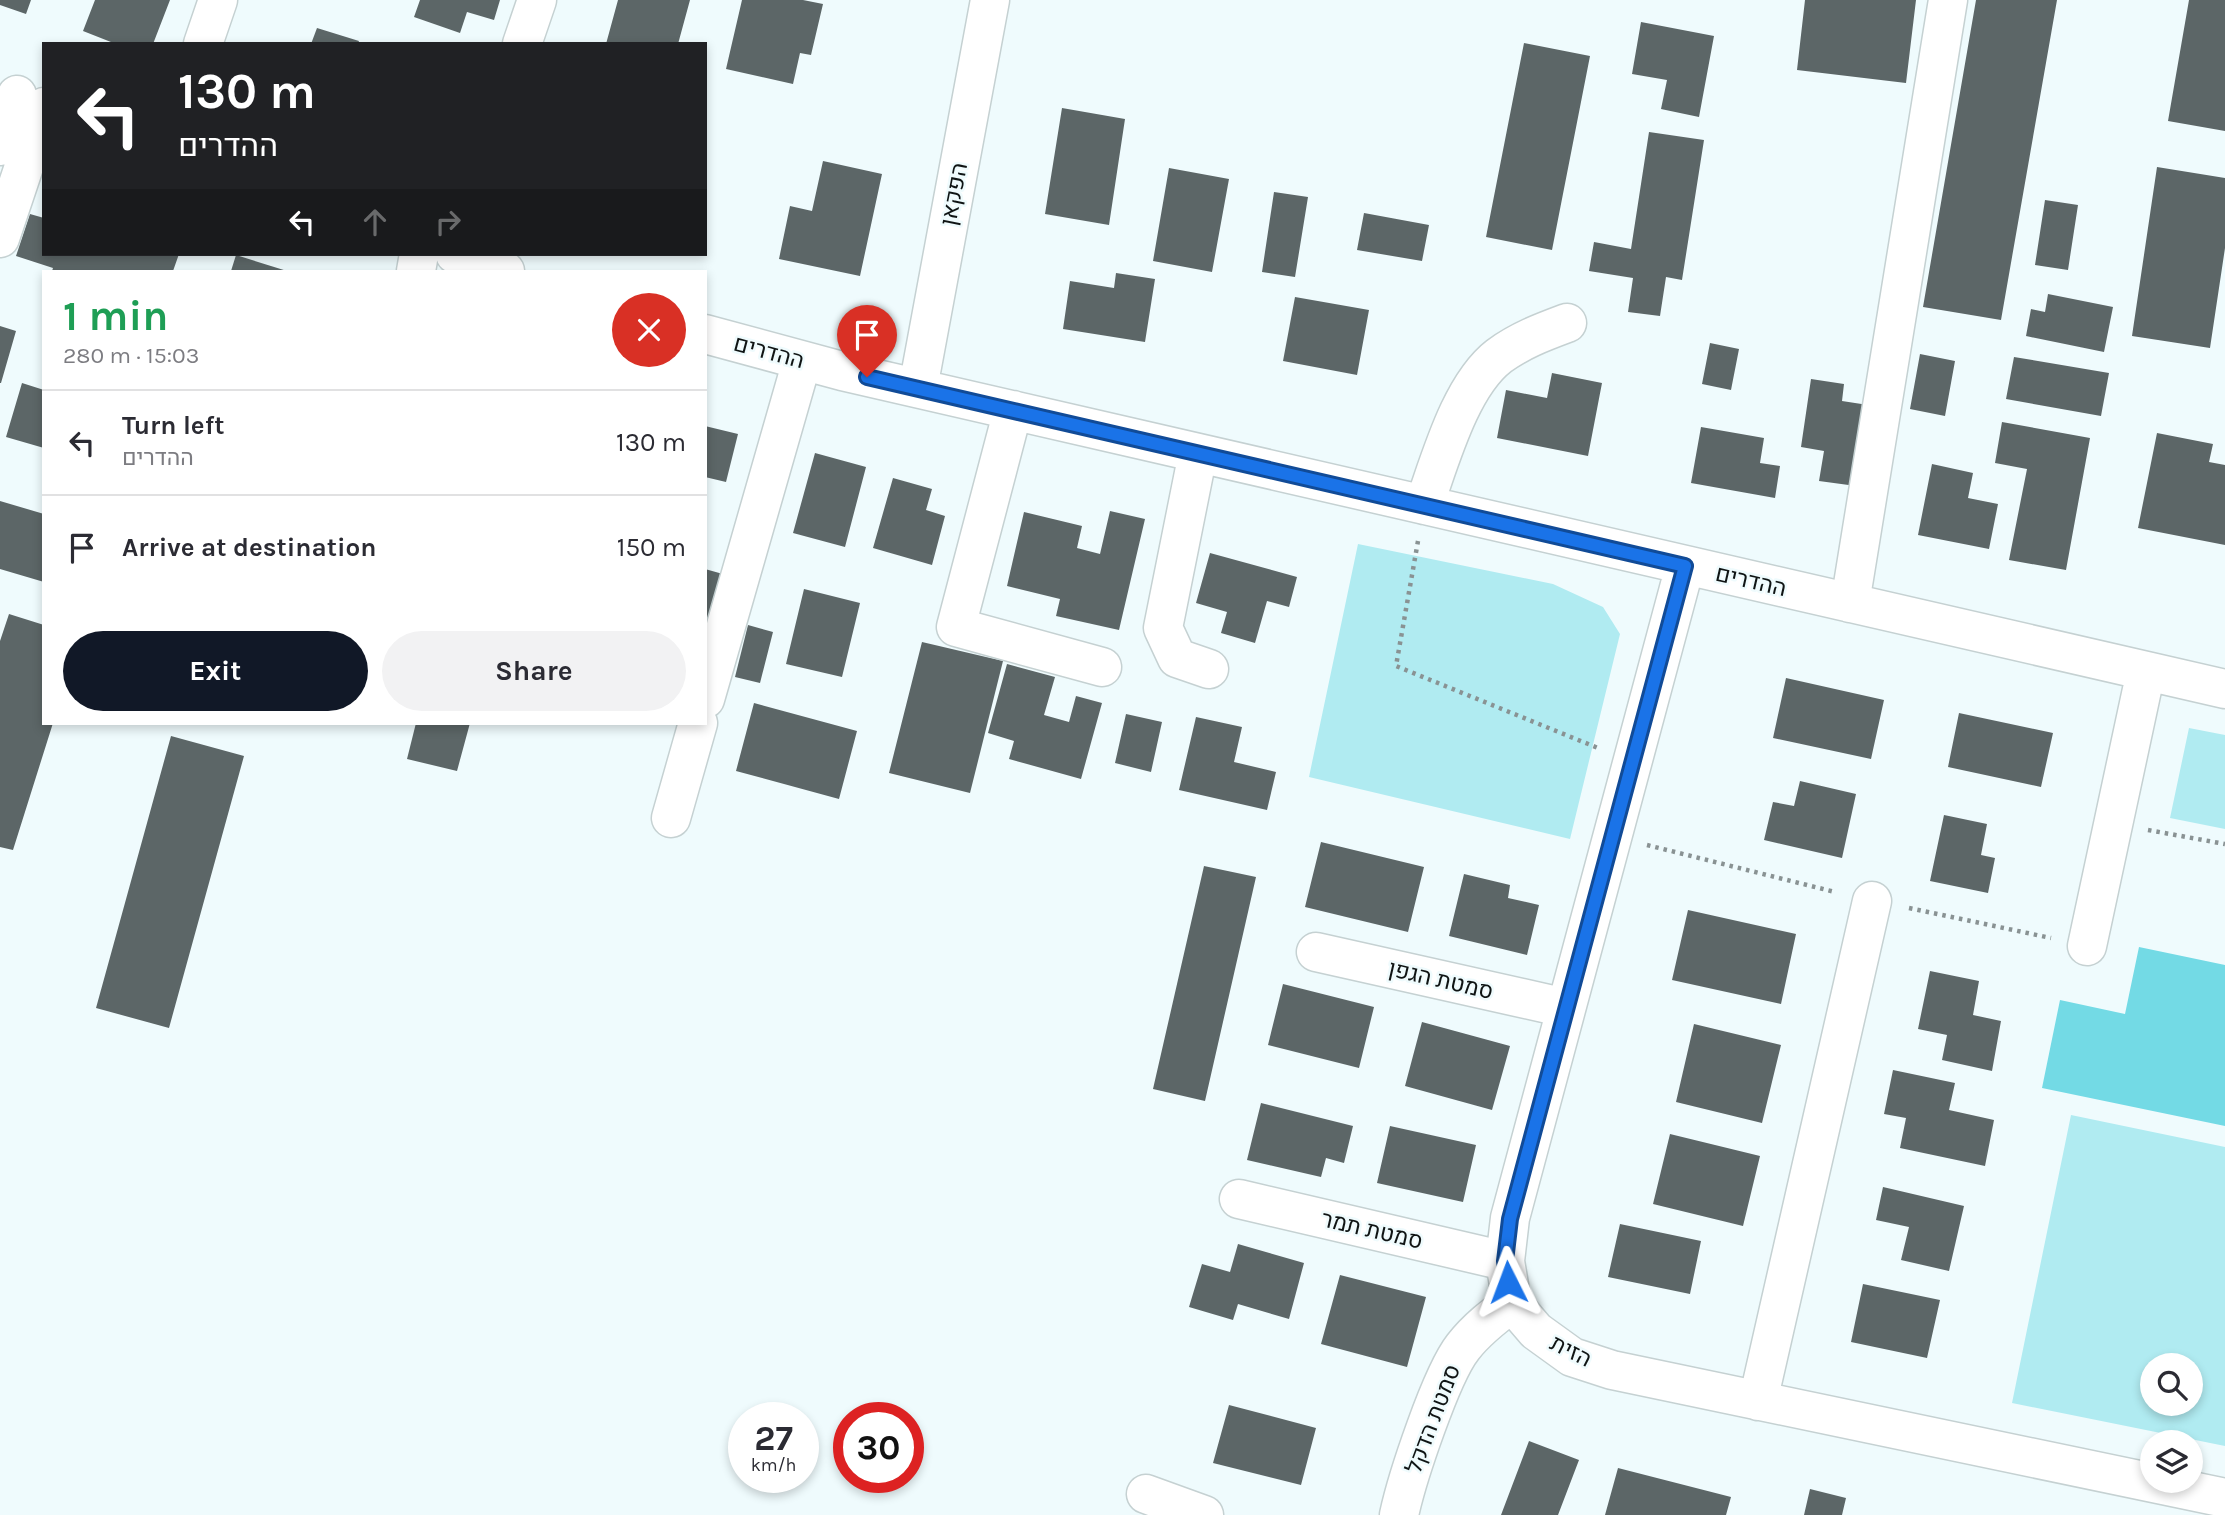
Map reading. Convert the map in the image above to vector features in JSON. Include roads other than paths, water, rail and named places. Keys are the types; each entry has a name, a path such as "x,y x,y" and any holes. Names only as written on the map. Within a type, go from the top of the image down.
{"street":[{"path":"203,42 218,0"},
{"path":"523,42 537,0"},
{"name":"הפקאן","path":"918,388 990,0"},
{"path":"1850,603 1948,0"},
{"path":"0,145 26,99"},
{"path":"0,238 26,99"},
{"path":"461,256 502,270"},
{"path":"1424,505 1451,430 1471,391 1496,358 1528,337 1567,323"},
{"name":"ההדרים","path":"707,335 802,361 2225,689"},
{"path":"707,692 802,361"},
{"path":"1013,410 956,627 1102,667"},
{"path":"1198,453 1163,628 1177,658 1209,669"},
{"path":"1512,1303 1505,1261 1510,1219 1685,566"},
{"path":"2087,946 2146,671"},
{"path":"671,818 697,725"},
{"path":"1758,1401 1872,901"},
{"name":"סמטת הגפן","path":"1317,952 1566,1008"},
{"name":"סמטת תמר","path":"1239,1199 1505,1261"},
{"name":"הזית","path":"1512,1303 1536,1331 1572,1357 1612,1370 2214,1503"},
{"name":"סמטת הדקל","path":"1399,1515 1432,1413 1461,1349 1485,1323 1512,1303"},
{"path":"1146,1494 1204,1515"}]}
